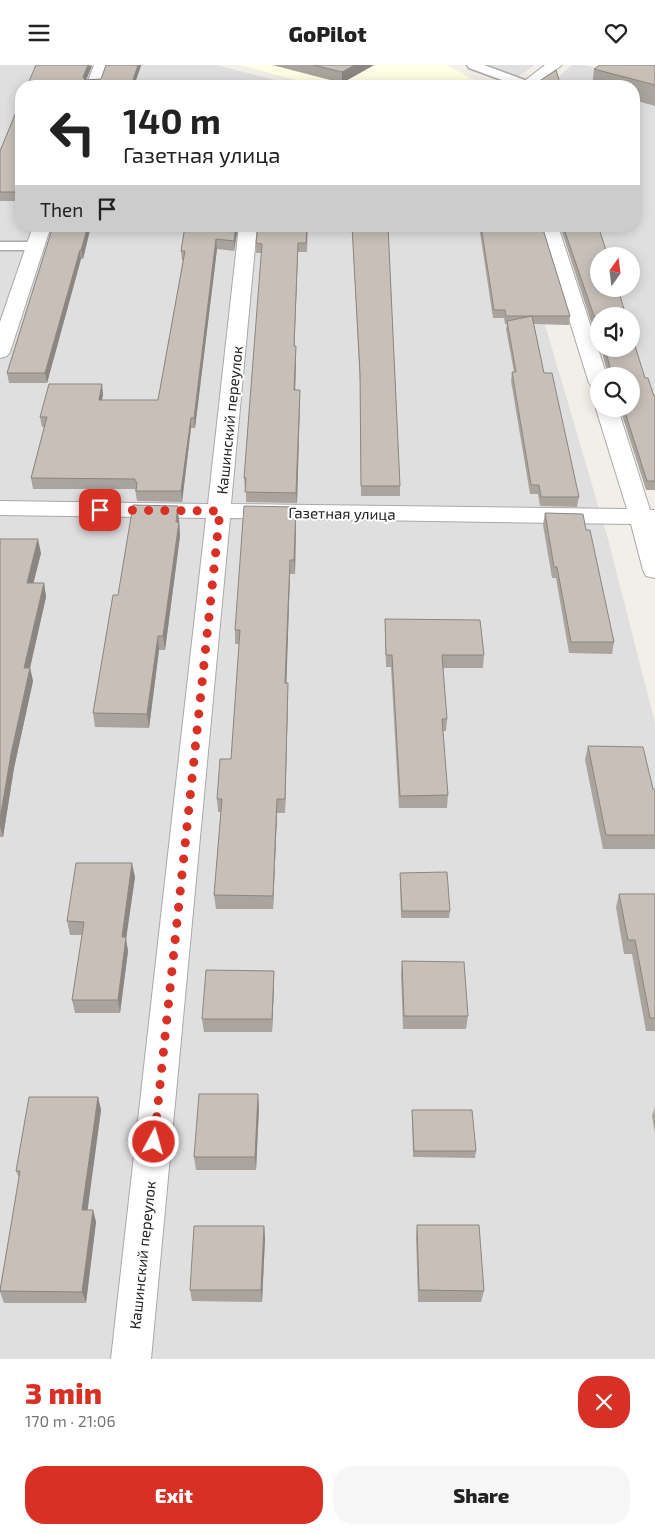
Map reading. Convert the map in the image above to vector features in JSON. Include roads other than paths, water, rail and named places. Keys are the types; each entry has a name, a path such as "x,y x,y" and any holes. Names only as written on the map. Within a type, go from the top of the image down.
{"street":[{"path":"96,80 101,65"},
{"path":"534,80 555,65"},
{"path":"0,352 40,232"},
{"name":"Кашинский переулок","path":"131,1359 247,232"},
{"path":"551,232 594,367"},
{"path":"610,417 648,517 655,570"},
{"name":"Газетная улица","path":"0,508 648,517"}],"lane":[{"path":"472,65 511,80"},
{"path":"0,246 35,246"}]}
